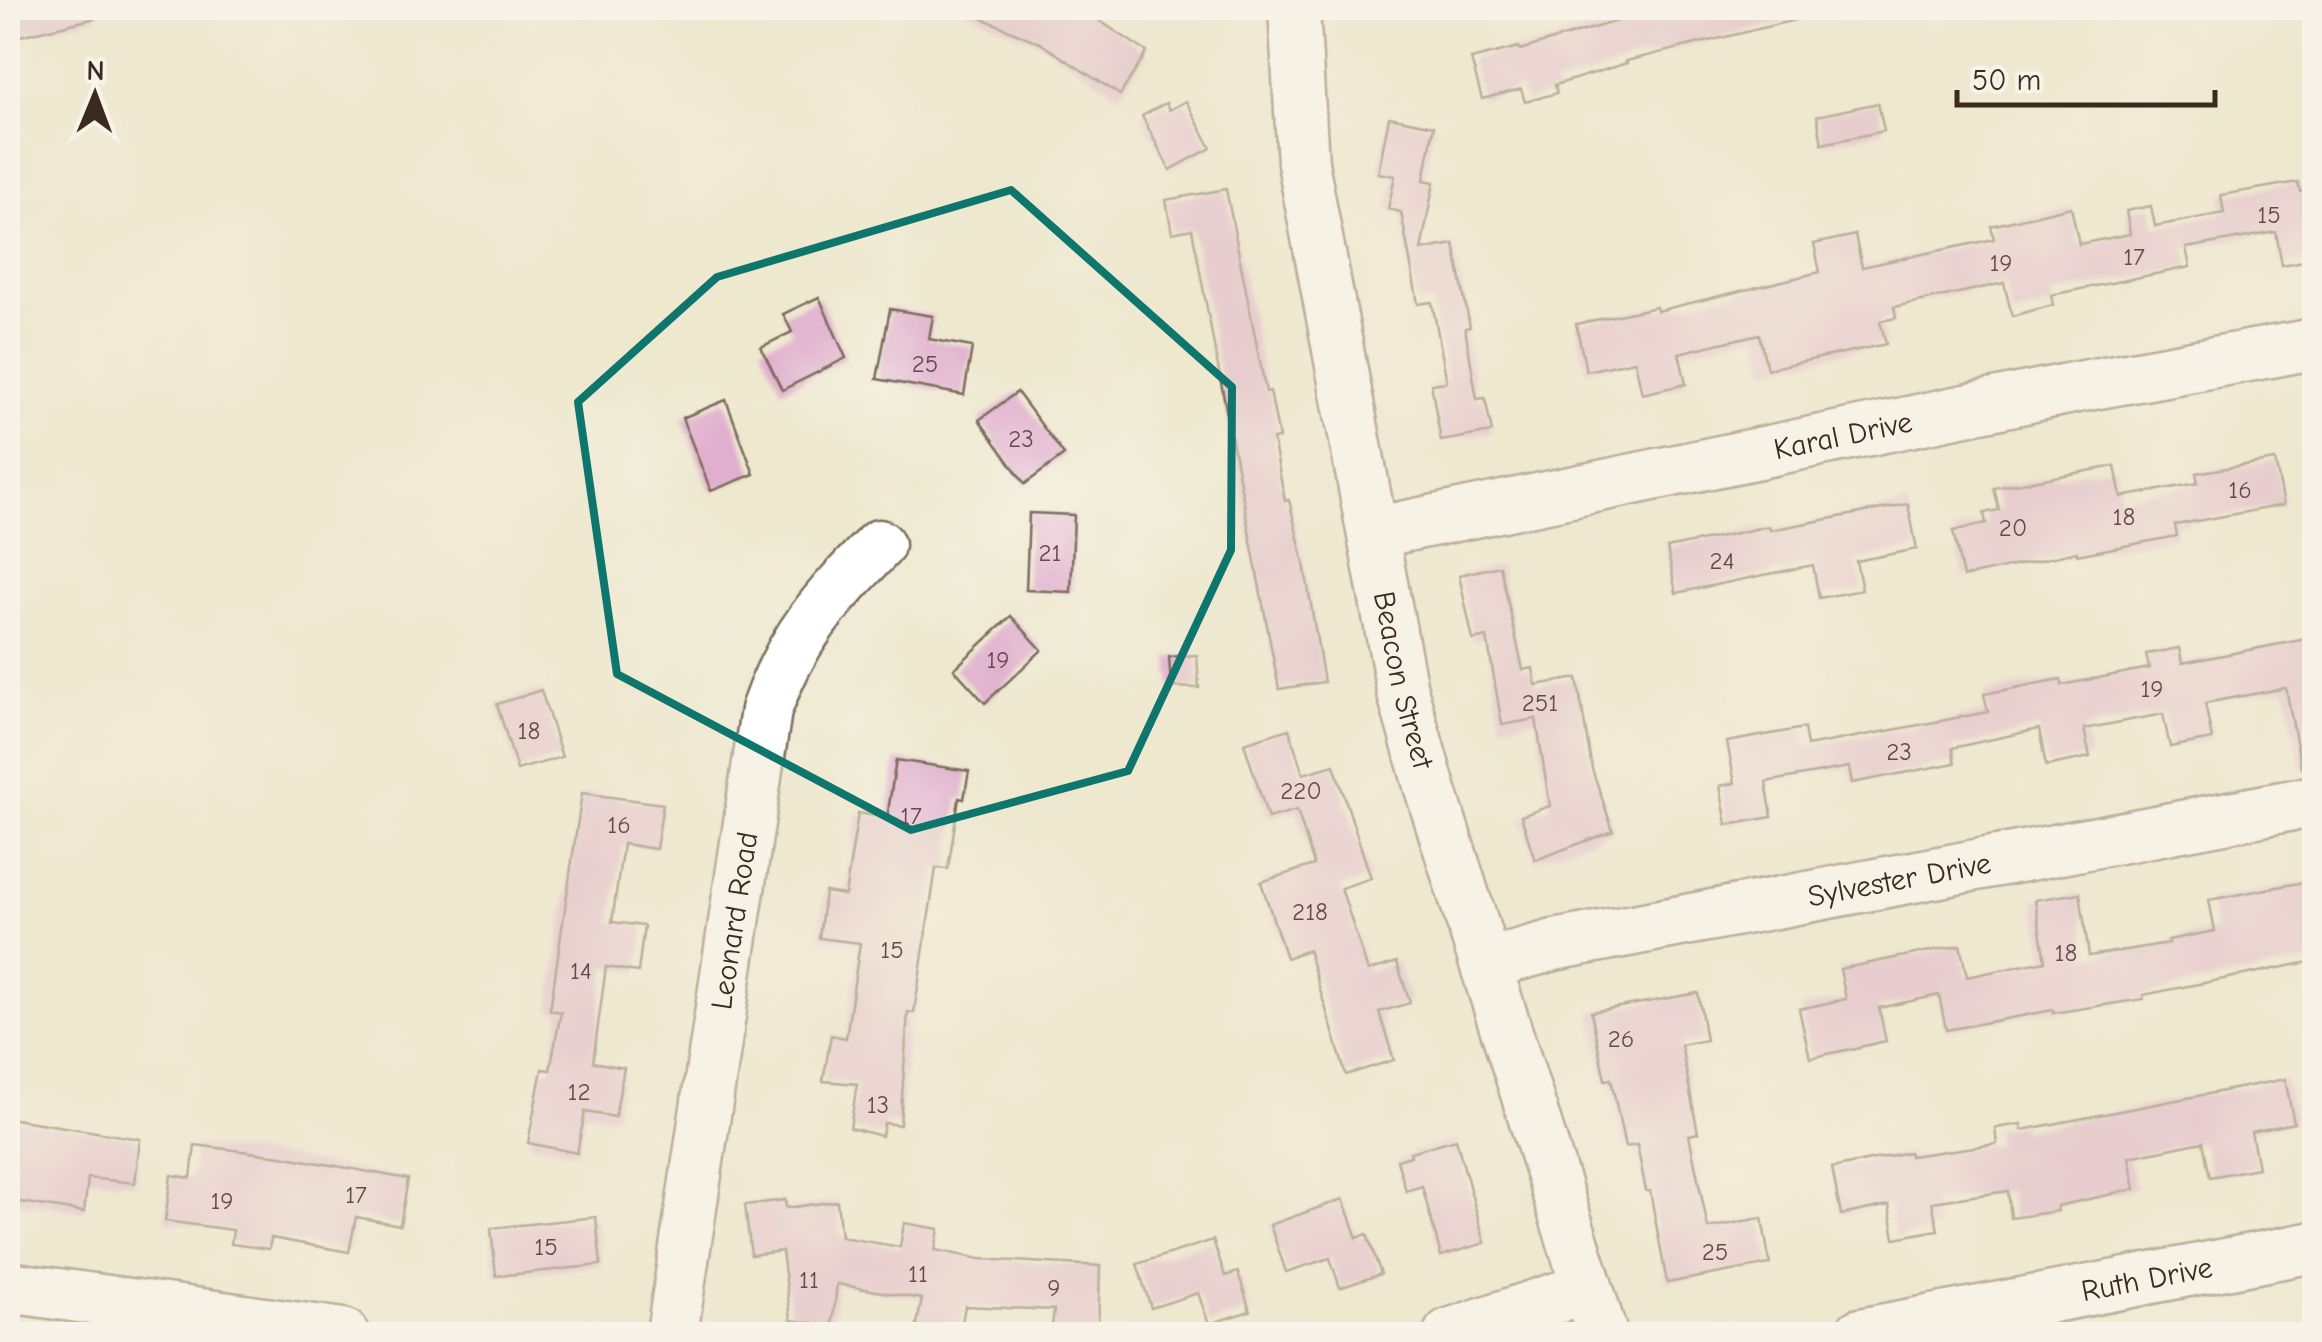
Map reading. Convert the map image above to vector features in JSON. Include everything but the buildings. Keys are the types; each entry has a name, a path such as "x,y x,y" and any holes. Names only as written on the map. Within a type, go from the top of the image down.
{"street":[{"name":"Beacon Street","path":"1294,8 1303,163 1406,706 1595,1311"},
{"name":"Karal Drive","path":"1373,533 2077,387 2314,344"},
{"name":"Leonard Road","path":"672,1334 766,710 780,670 801,633 879,545"},
{"name":"Sylvester Drive","path":"1486,964 1554,945 2314,801"},
{"name":"Ruth Drive","path":"1860,1334 2314,1247"},
{"path":"8,1286 343,1334"},
{"path":"1450,1334 1595,1311"}],"highlighted area":[{"path":"1011,190 1232,387 1231,550 1128,771 911,830 617,674 578,402 717,277"}]}
